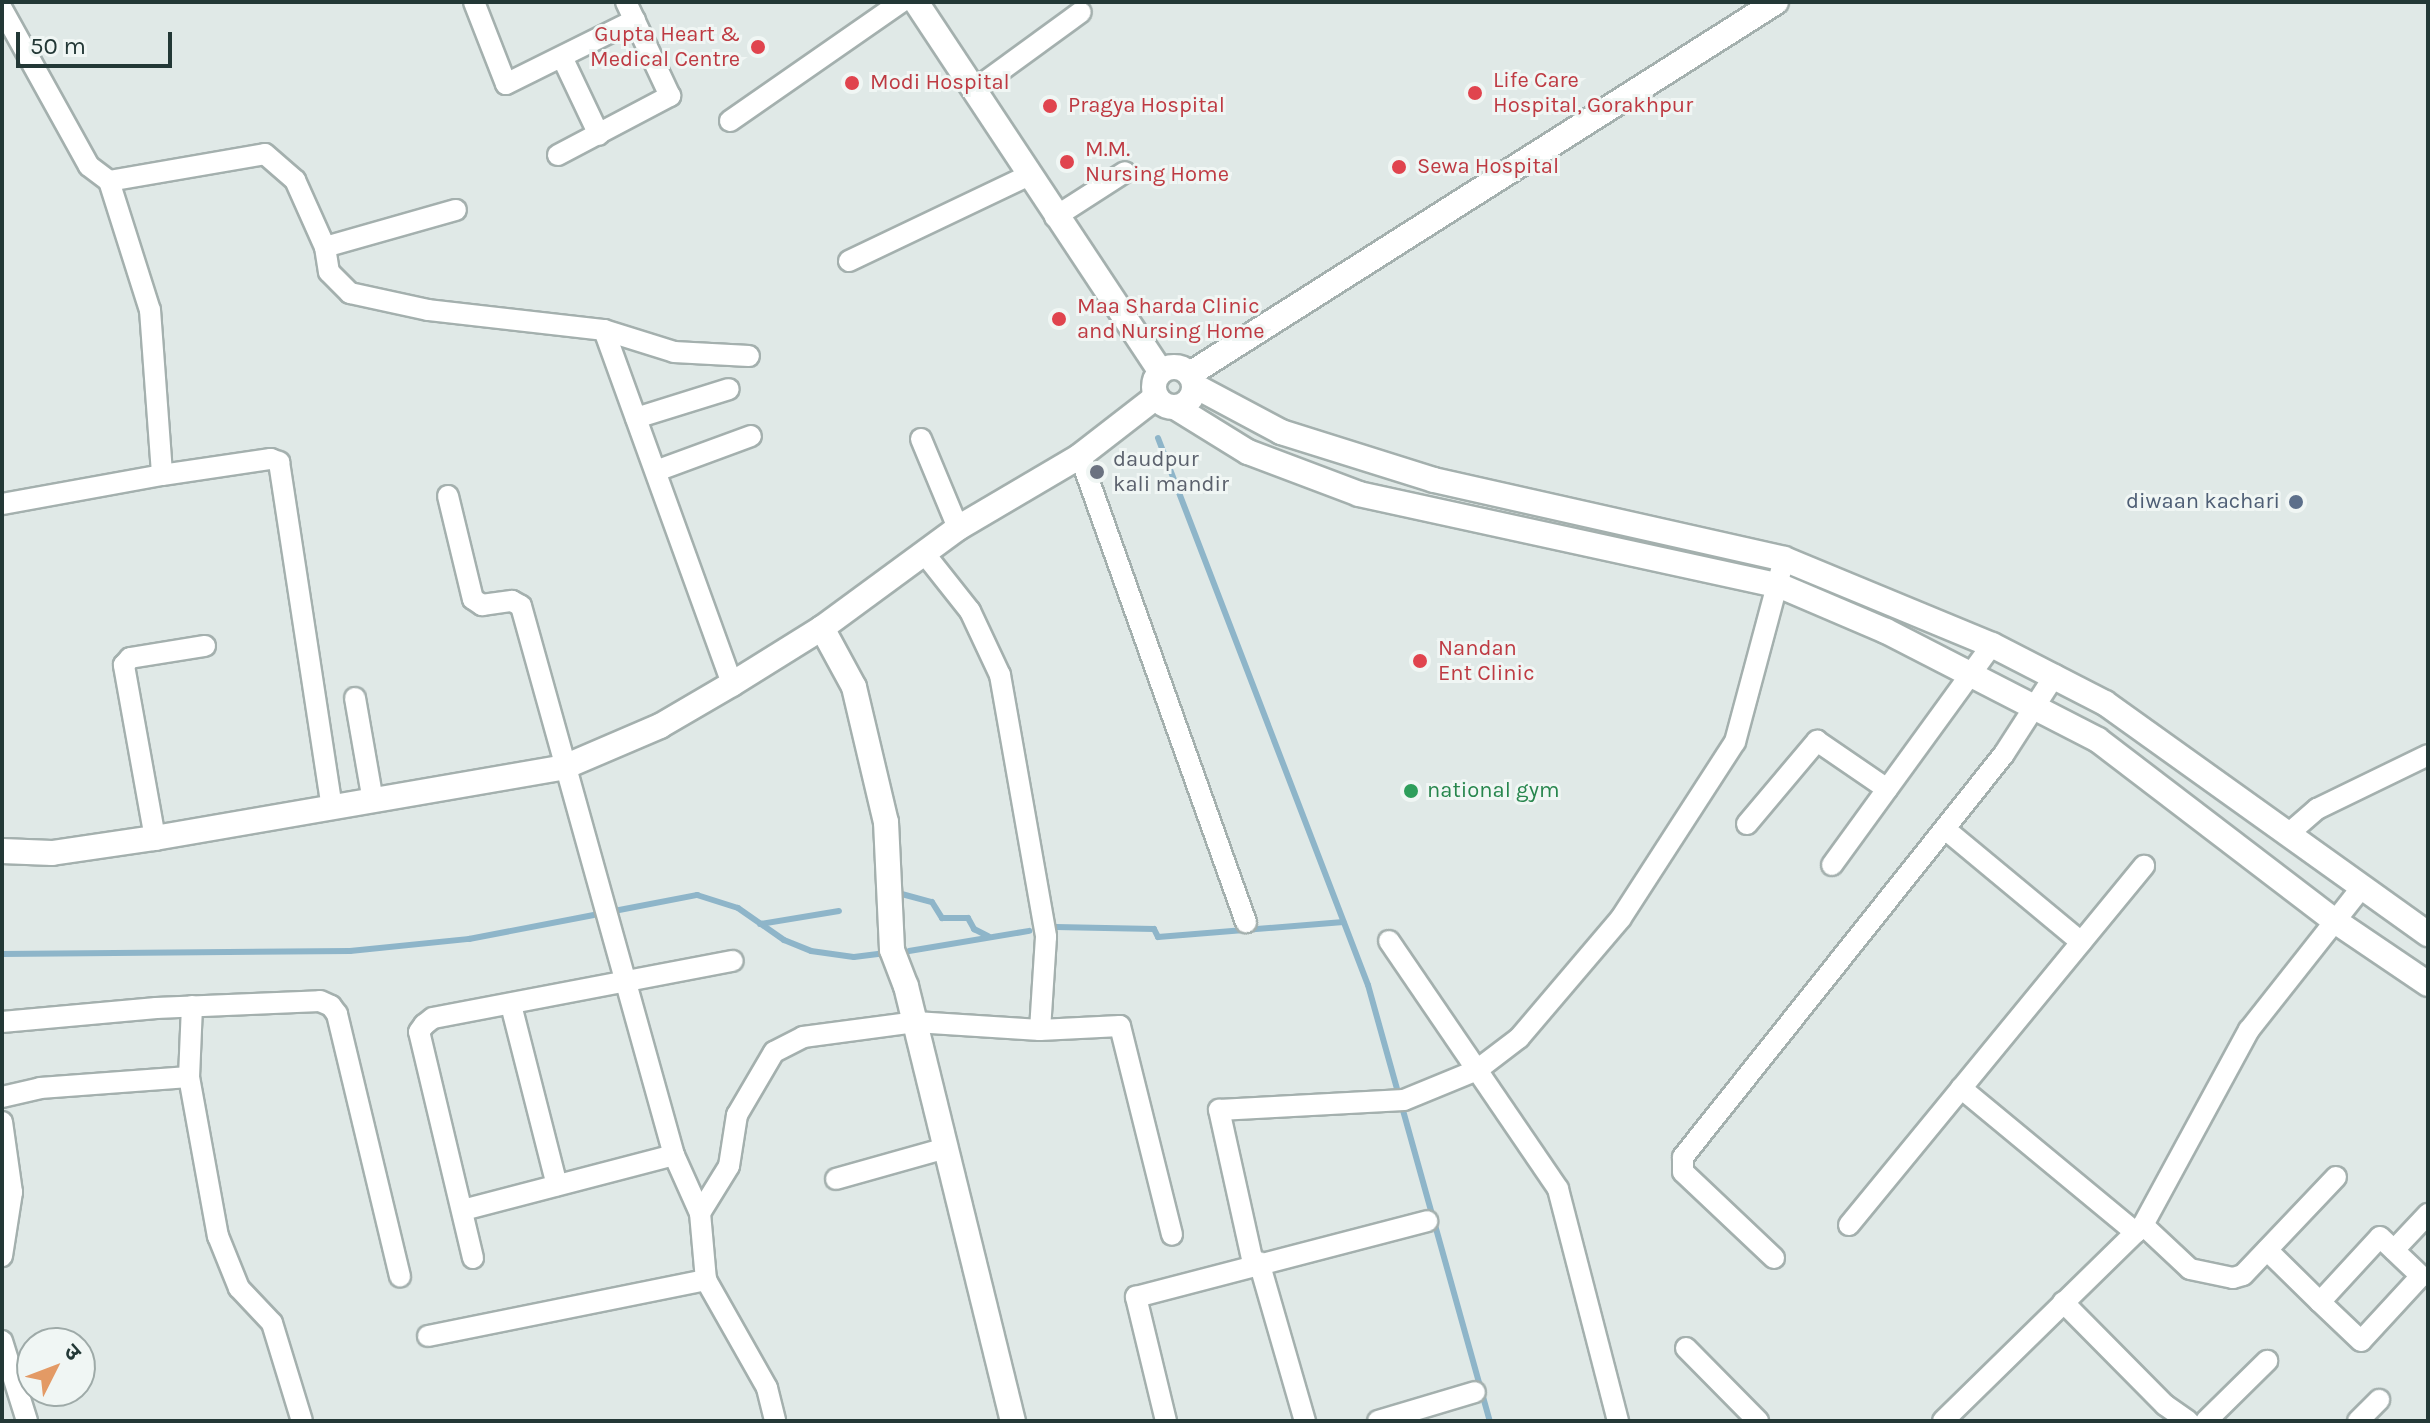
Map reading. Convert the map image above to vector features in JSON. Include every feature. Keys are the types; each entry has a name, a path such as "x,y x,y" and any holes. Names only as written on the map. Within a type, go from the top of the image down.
{"main road":[{"path":"916,2 1027,176 1160,371"},
{"path":"2,851 52,853 155,838 562,768 660,726 822,628 958,528 1166,402 1187,403 1192,380 1776,2"},
{"path":"2428,934 2105,703 1992,645 1784,559 1434,480 1281,432 1173,366 1160,371 1154,384 1166,402 1248,452 1359,494 1778,585 1973,673 2098,740 2335,921 2428,984"},
{"path":"822,628 858,702 886,822 892,950 915,1022 1013,1421"}],"street":[{"path":"474,2 506,84 562,57 630,11 670,96 558,155"},
{"path":"730,121 901,2"},
{"path":"2,9 89,166 109,181 150,310 162,475"},
{"path":"974,90 1081,12"},
{"path":"562,57 599,135"},
{"path":"109,181 265,154 295,180 325,247 329,272 350,293 428,310 604,330 674,352 749,356"},
{"path":"1055,217 1125,172"},
{"path":"849,261 1027,176"},
{"path":"325,247 456,210"},
{"path":"604,330 732,684"},
{"path":"636,418 729,389"},
{"path":"656,471 751,436"},
{"path":"921,439 958,528"},
{"path":"1080,456 1246,922"},
{"path":"2,504 162,475 271,459 279,462 332,808"},
{"path":"448,496 473,599 482,605 512,601 521,606 562,768 674,1155 700,1213 706,1280 767,1388 775,1421"},
{"path":"924,553 970,611 1000,675 1046,937 1040,1030"},
{"path":"1305,1421 1256,1263 1219,1110 1404,1100 1477,1070 1519,1038 1621,918 1735,742 1784,559"},
{"path":"1832,865 1992,645"},
{"path":"155,838 124,665 130,658 205,646"},
{"path":"1774,1258 1683,1172 1683,1157 1945,829 2036,707 2055,675"},
{"path":"355,698 373,801"},
{"path":"1747,824 1817,741 1887,789"},
{"path":"2287,835 2317,809 2428,755"},
{"path":"1945,829 2081,942"},
{"path":"1849,1225 2144,866"},
{"path":"1943,1421 2140,1229 2180,1167 2249,1030 2361,888"},
{"path":"1389,941 1558,1189 1618,1421"},
{"path":"473,1258 419,1032 433,1018 733,961"},
{"path":"2,1022 192,1006 320,1001 331,1006 400,1277"},
{"path":"511,1005 557,1185"},
{"path":"192,1006 189,1077 218,1236 239,1288 272,1323 302,1421"},
{"path":"700,1213 729,1166 737,1115 774,1052 803,1037 915,1022 1040,1030 1120,1026 1172,1235"},
{"path":"2,1097 40,1088 189,1077"},
{"path":"1961,1088 2181,1264 2204,1273 2233,1278 2267,1250 2336,1177"},
{"path":"2,1122 12,1192 2,1256"},
{"path":"836,1179 946,1148"},
{"path":"463,1210 674,1155"},
{"path":"2394,1250 2428,1214"},
{"path":"1166,1421 1136,1297 1256,1263 1427,1221"},
{"path":"2267,1250 2320,1302 2361,1341 2421,1276 2380,1237 2320,1302"},
{"path":"428,1336 706,1280"},
{"path":"2063,1302 2165,1405 2188,1421"},
{"path":"2,1341 16,1410"},
{"path":"1686,1348 1758,1421"},
{"path":"2206,1421 2267,1361"},
{"path":"1378,1421 1475,1392"},
{"path":"2358,1421 2379,1400"}],"waterway":[{"path":"1158,438 1368,985 1490,1421"},
{"path":"898,893 932,902 942,918 968,918 974,929 988,936"},
{"path":"614,911 697,895 738,908 784,940 811,951 854,957 880,954"},
{"path":"760,924 839,911"},
{"path":"2,954 350,951 469,939 594,915"},
{"path":"1056,927 1154,929 1158,937 1343,922"},
{"path":"909,951 1029,931"}],"place":[{"name":"Gupta Heart & Medical Centre","path":"758,47"},
{"name":"Modi Hospital","path":"852,83"},
{"name":"Life Care Hospital, Gorakhpur","path":"1475,93"},
{"name":"Pragya Hospital","path":"1050,106"},
{"name":"M.M. Nursing Home","path":"1067,162"},
{"name":"Sewa Hospital","path":"1399,167"},
{"name":"Maa Sharda Clinic and Nursing Home","path":"1059,319"},
{"name":"daudpur kali mandir","path":"1097,472"},
{"name":"diwaan kachari","path":"2296,502"},
{"name":"Nandan Ent Clinic","path":"1420,661"},
{"name":"national gym","path":"1411,791"}]}
